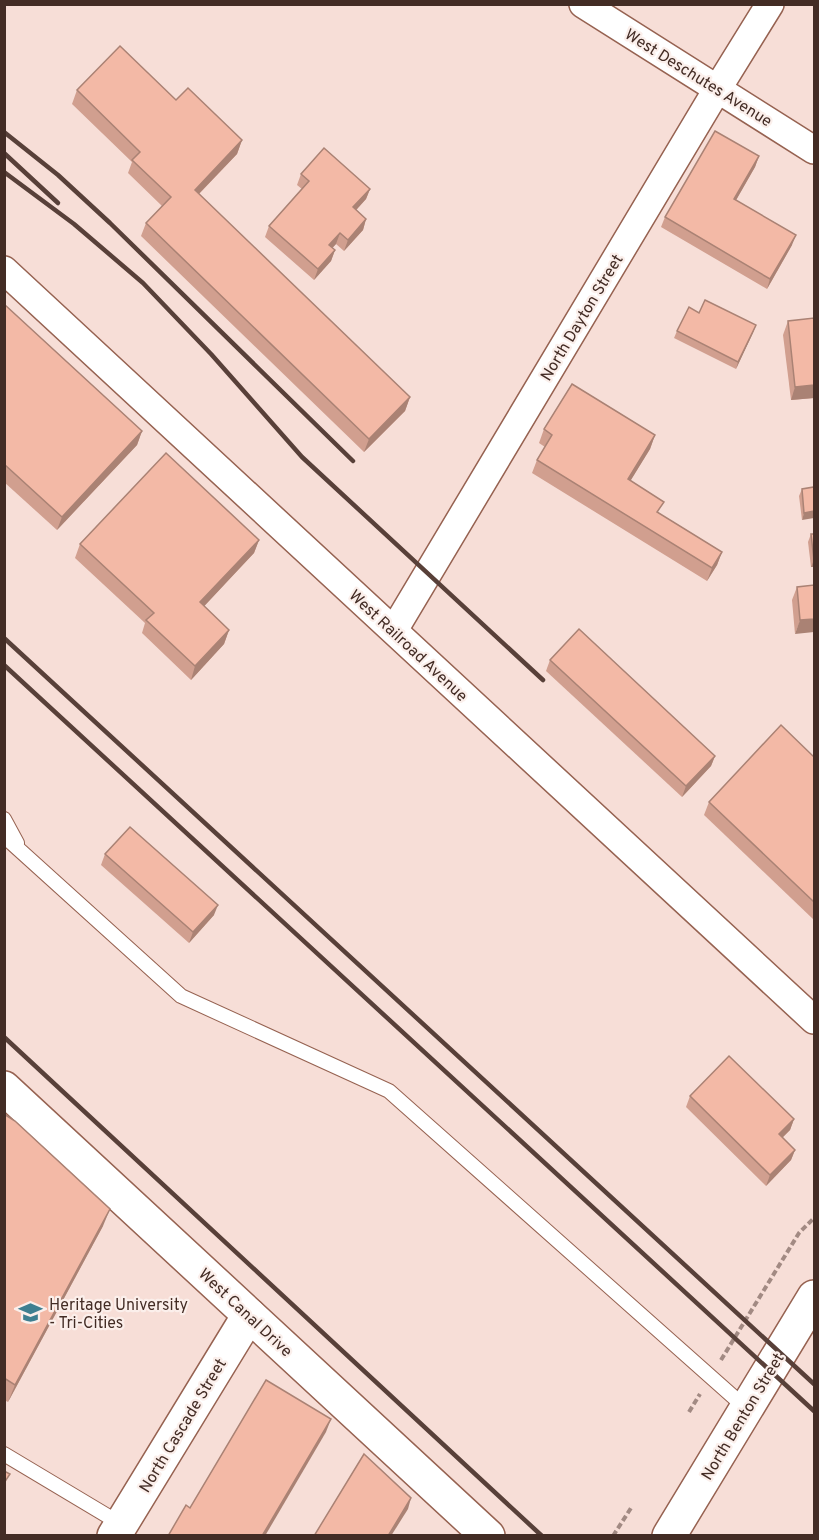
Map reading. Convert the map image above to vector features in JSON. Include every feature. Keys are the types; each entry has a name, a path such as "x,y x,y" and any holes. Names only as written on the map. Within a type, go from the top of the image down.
{"street":[{"name":"West Deschutes Avenue","path":"583,4 814,150"},
{"name":"North Dayton Street","path":"394,630 770,4"},
{"name":"West Railroad Avenue","path":"4,270 814,1020"},
{"name":"West Canal Drive","path":"4,1088 488,1536"},
{"name":"North Benton Street","path":"669,1536 814,1297"},
{"name":"North Cascade Street","path":"118,1530 249,1315"}],"lane":[{"path":"4,819 19,848"},
{"path":"4,836 181,996 389,1091 747,1409"},
{"path":"4,1454 118,1530"}],"path":[{"path":"689,1412 800,1233 814,1218"},
{"path":"613,1536 631,1508"}],"building":[{"path":"120,46 176,100 188,88 242,140 195,190 410,397 369,439 146,223 171,197 132,160 140,152 77,90"},
{"path":"715,131 759,156 734,199 796,235 770,279 665,217"},
{"path":"324,148 370,189 353,207 366,219 348,240 340,233 329,245 335,250 318,269 269,226 309,181 301,174"},
{"path":"705,300 756,325 738,362 677,331 689,307 699,313"},
{"path":"4,304 142,431 62,517 4,464"},
{"path":"814,318 814,385 795,387 788,321"},
{"path":"572,384 655,435 628,479 664,502 657,512 722,552 712,568 537,460 552,435 544,429"},
{"path":"166,453 259,540 200,602 229,630 195,666 146,620 154,613 80,544"},
{"path":"814,487 814,511 804,513 802,489"},
{"path":"811,534 814,534 814,560"},
{"path":"814,585 814,619 800,620 797,587"},
{"path":"579,629 715,756 686,786 550,660"},
{"path":"781,725 814,757 814,902 709,802"},
{"path":"130,827 218,905 193,932 105,854"},
{"path":"729,1056 794,1119 779,1134 795,1150 770,1175 690,1096"},
{"name":"Heritage University - Tri-Cities","path":"4,1114 15,1121 110,1209 15,1385 4,1378"},
{"path":"266,1380 331,1419 262,1536 168,1536 186,1505 190,1508"},
{"path":"364,1454 411,1498 388,1536 314,1536"},
{"path":"4,1471 10,1474 4,1483"}],"railway":[{"path":"4,132 58,175 110,223 353,461"},
{"path":"4,153 58,203"},
{"path":"4,172 74,224 143,283 211,354 302,457 543,680"},
{"path":"4,638 814,1384"},
{"path":"4,665 814,1411"},
{"path":"4,1037 542,1536"}],"place":[{"name":"Heritage University - Tri-Cities","path":"31,1313"}]}
